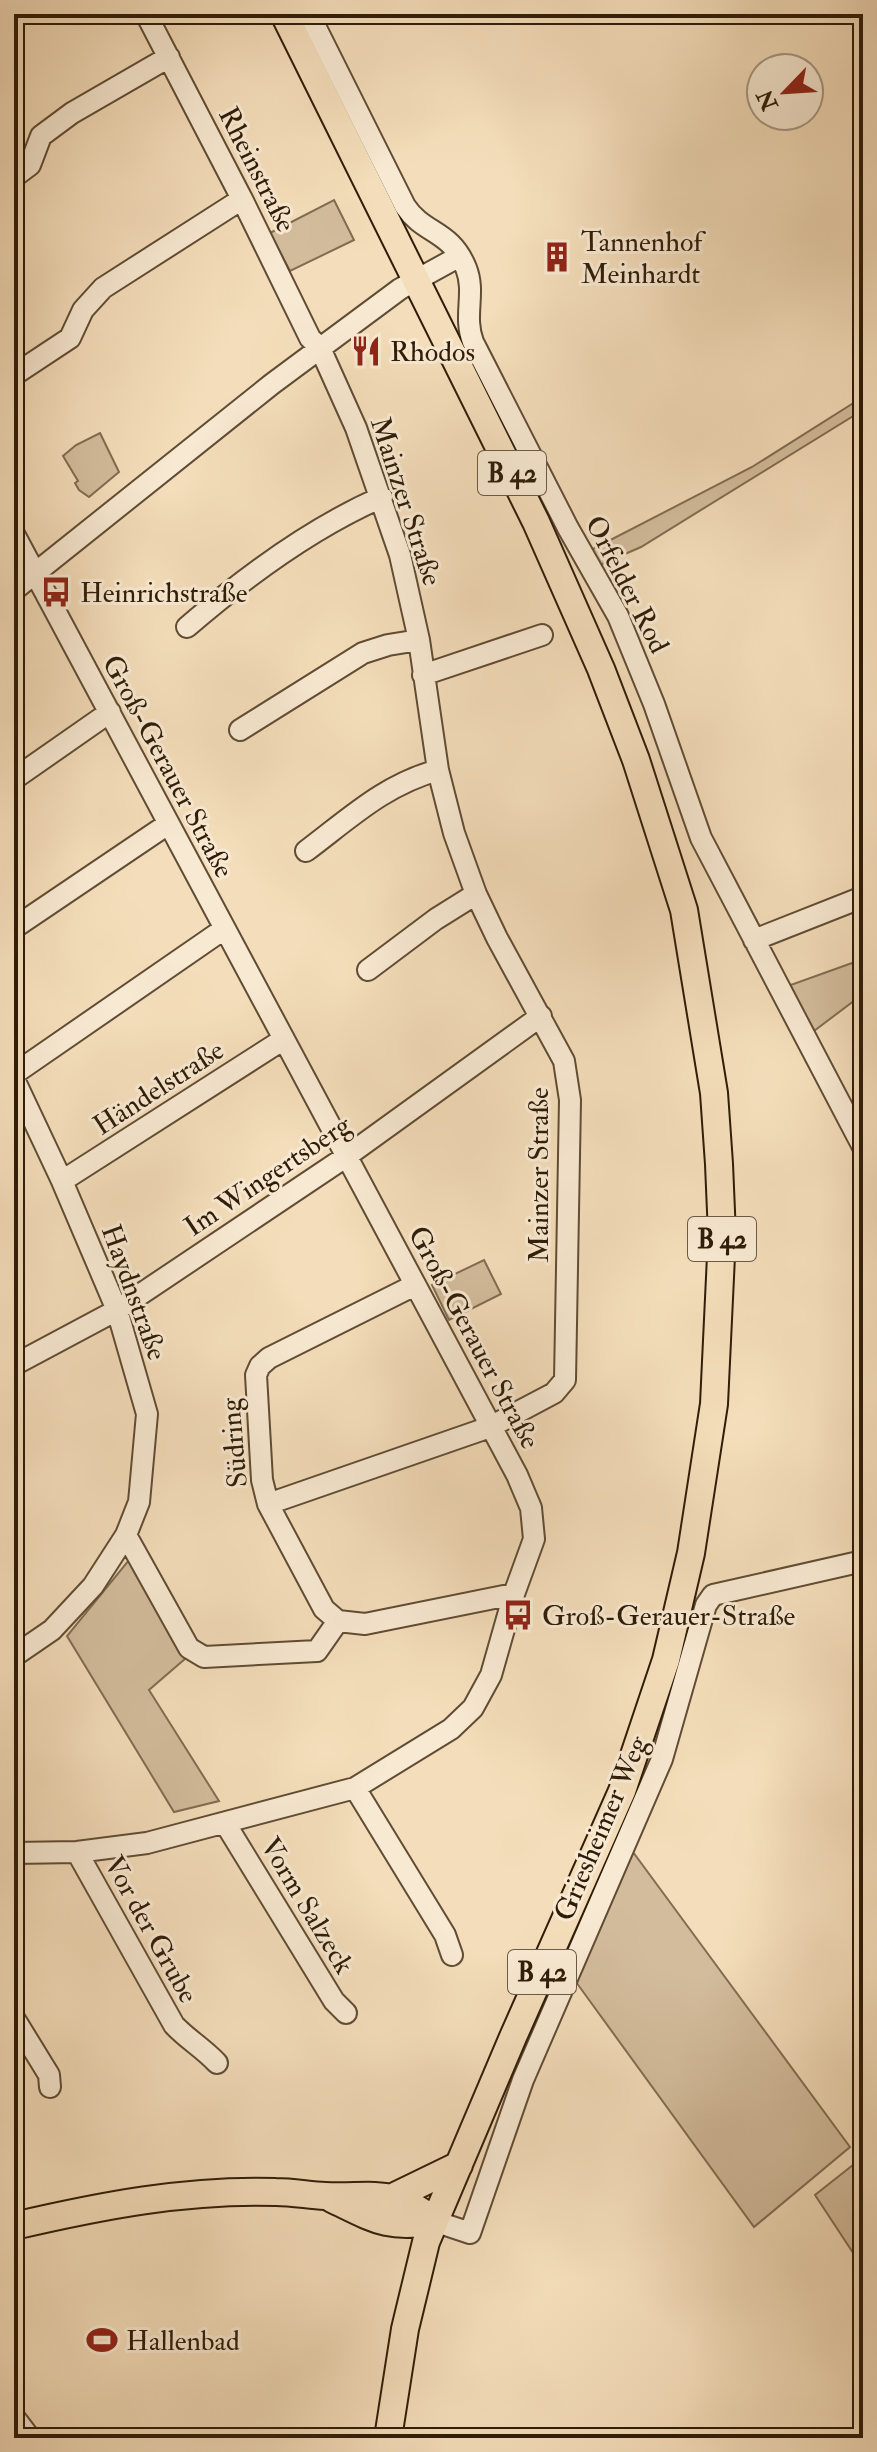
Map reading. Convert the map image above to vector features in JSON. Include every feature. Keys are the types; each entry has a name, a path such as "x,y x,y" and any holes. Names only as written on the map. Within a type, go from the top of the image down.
{"main road":[{"name":"B 42","path":"284,14 396,237 409,284 554,561 636,760 684,910 698,987 714,1093 722,1235 714,1404 691,1553 666,1660 622,1791 434,2221 416,2278 393,2395 388,2438"},
{"path":"393,2197 459,2165"},
{"path":"14,2226 121,2203 203,2194 276,2192 393,2197 412,2204 434,2221"},
{"path":"325,2196 389,2224 416,2225 434,2221"},
{"path":"389,2224 404,2245 416,2278"}],"street":[{"name":"Rheinstraße","path":"146,14 310,338 320,348"},
{"path":"14,590 320,348 409,284 460,256 444,236 415,219 405,206 309,14"},
{"path":"14,177 30,165 41,136 72,113 169,57"},
{"path":"14,375 70,338 83,310 103,288 242,199"},
{"name":"Orfelder Rod","path":"460,256 470,284 467,319 473,342 568,528 618,616 654,704 701,838 863,1147"},
{"name":"Mainzer Straße","path":"268,1504 490,1427 554,1393 565,1380 570,1100 564,1061 476,894 454,833 438,770 419,640 400,555 356,428 320,348"},
{"path":"187,627 217,601 340,515 382,497"},
{"name":"Groß-Gerauer Straße","path":"14,534 490,1427 531,1508 534,1539 514,1594 491,1675 473,1708 451,1729 355,1788 147,1843 77,1852 14,1853"},
{"path":"423,675 542,635"},
{"path":"240,730 363,653 419,640"},
{"path":"14,779 110,712"},
{"path":"306,851 386,790 438,770"},
{"path":"14,928 168,824"},
{"path":"368,970 436,919 476,894"},
{"path":"754,940 863,897"},
{"path":"14,1076 224,929"},
{"name":"Im Wingertsberg","path":"14,1365 117,1310 347,1156 541,1016"},
{"name":"Händelstraße","path":"62,1181 284,1039"},
{"name":"Haydnstraße","path":"14,1076 117,1310 147,1414 139,1502 126,1535 93,1586 52,1630 17,1648"},
{"name":"Südring","path":"338,1621 324,1609 268,1504 262,1480 256,1375 269,1358 415,1285"},
{"path":"126,1535 189,1648 204,1657 317,1651 338,1621 365,1624 514,1594"},
{"name":"Griesheimer Weg","path":"434,2221 470,2233 523,2080 662,1759 706,1605 713,1595 863,1561"},
{"path":"355,1788 445,1935 452,1955"},
{"name":"Vorm Salzeck","path":"225,1823 334,2001 346,2013"},
{"name":"Vor der Grube","path":"77,1852 174,2025 217,2063"},
{"path":"14,2018 49,2075 50,2087"},
{"path":"14,2417 30,2438"}],"shaded area":[{"path":"334,200 354,240 290,271 270,233"},
{"path":"863,397 863,410 641,547 600,565 591,550 752,467"},
{"path":"100,433 119,472 89,497 79,490 75,483 78,481 63,456 76,445"},
{"path":"852,963 863,983 863,994 810,1034 785,987"},
{"path":"484,1260 501,1294 449,1320 432,1285"},
{"path":"129,1560 186,1658 149,1690 219,1801 174,1812 67,1636"},
{"path":"633,1852 850,2147 754,2227 576,1982"},
{"path":"863,2157 863,2268 815,2195"}],"place":[{"name":"Tannenhof Meinhardt","path":"557,257"},
{"name":"Rhodos","path":"366,351"},
{"name":"Heinrichstraße","path":"56,592"},
{"name":"Groß-Gerauer-Straße","path":"518,1615"},
{"name":"Hallenbad","path":"102,2340"}]}
